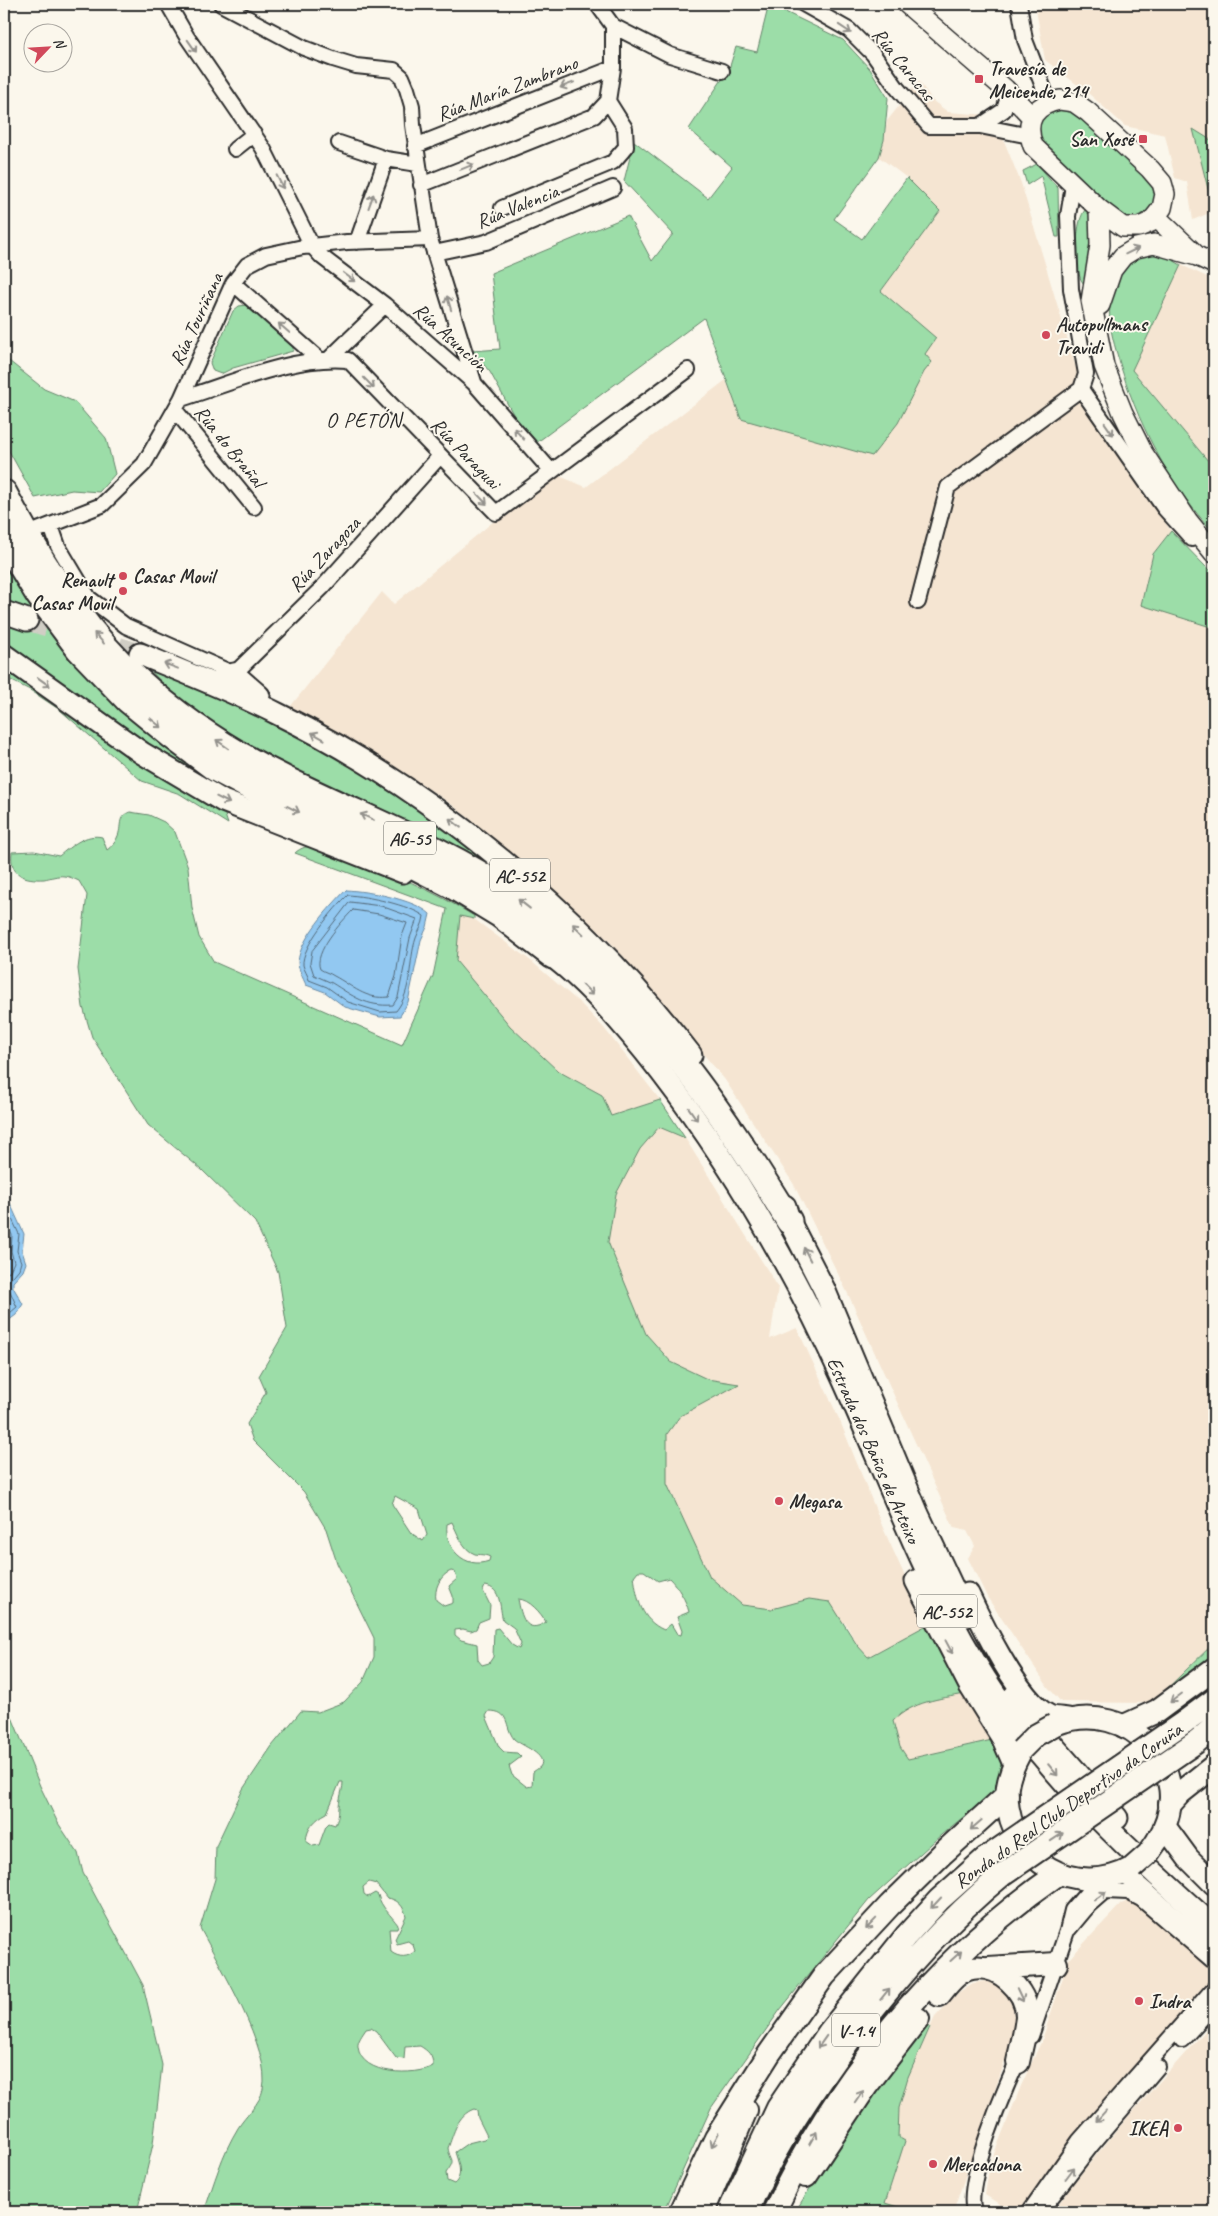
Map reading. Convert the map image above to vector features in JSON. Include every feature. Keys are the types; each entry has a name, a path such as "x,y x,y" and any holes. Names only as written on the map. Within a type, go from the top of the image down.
{"highway":[{"name":"AG-55","path":"4,493 59,585 94,633 137,680 152,692 227,747 306,790 385,825 468,868 513,896 564,937 624,994 674,1050 751,1158 780,1227"},
{"name":"AG-55","path":"4,538 38,594 79,649 128,700 172,736 216,769 251,788 295,811 375,846 454,886 499,914 553,956"},
{"path":"1124,1726 1158,1711 1214,1669"},
{"name":"Ronda do Real Club Deportivo da Coruña","path":"728,2212 778,2108 830,2030 919,1922 956,1884 986,1859 1214,1700"},
{"name":"Ronda do Real Club Deportivo da Coruña","path":"747,2212 775,2154 809,2097 861,2024 944,1927 1002,1875 1214,1728"},
{"path":"1170,1804 1180,1793 1214,1766"},
{"path":"681,2212 716,2138 769,2054 824,1976 859,1936 943,1853 1007,1796"},
{"path":"774,2212 814,2135 876,2044 945,1966 1008,1910 1058,1874"},
{"path":"787,2212 800,2186 867,2085 902,2037 955,1976 971,1968 1056,1964"},
{"path":"985,1968 1006,1977 1020,1991 1027,2015 1018,2062"},
{"path":"703,2212 769,2054"}],"main road":[{"path":"907,4 1005,89 1032,117"},
{"path":"1060,100 1074,102 1088,112 1150,169 1162,183 1165,194 1162,208 1151,222 1139,227 1123,227 1099,209 1037,150 1030,136 1032,117 1041,106 1049,102 1060,100"},
{"path":"1099,209 1100,245 1091,301 1104,366 1123,413 1143,452 1188,521 1214,553"},
{"path":"1156,217 1197,256"},
{"path":"1097,337 1100,280 1104,263 1111,243 1123,227"},
{"path":"1100,305 1112,270 1123,256 1136,248 1154,244 1197,256 1214,264"},
{"path":"4,612 27,620"},
{"path":"140,654 225,679"},
{"name":"AC-552","path":"4,655 142,752 197,787 223,801 268,820 412,875 492,918 553,956"},
{"name":"AC-552","path":"225,679 280,714 354,756 444,815 511,866 586,937 667,1024 705,1074 754,1145 781,1190 780,1227 922,1595 970,1686 1003,1739 1018,1757"},
{"name":"Estrada dos Baños de Arteixo","path":"553,956 600,1001 644,1051 685,1103 722,1157 780,1227 824,1289 918,1514 959,1603 1001,1679 1035,1725 1113,1814 1214,1908"},
{"name":"Estrada dos Baños de Arteixo","path":"780,1227 818,1325 936,1590 976,1664 1024,1735 1066,1786 1148,1868 1214,1928"},
{"name":"AC-552","path":"824,1289 874,1387 962,1581 1000,1658 1036,1705 1049,1716 1061,1722"},
{"path":"1088,1718 1109,1720 1138,1734 1162,1760 1170,1786 1170,1804 1162,1834 1148,1854 1117,1874 1078,1879 1058,1874 1037,1860 1022,1841 1010,1817 1007,1796 1018,1757 1036,1735 1061,1722 1088,1718"},
{"path":"1162,1834 1214,1884"}],"street":[{"name":"Rúa Asunción","path":"168,4 187,37 263,148 312,246 322,257 385,305 474,383 551,471"},
{"path":"221,4 304,48 356,66 394,70 402,77 412,106 415,146 430,239 474,383"},
{"path":"597,4 613,26 670,55 722,71"},
{"name":"Rúa Caracas","path":"803,4 849,30 873,54 897,88 929,126 980,126 1030,136"},
{"path":"1019,4 1025,40 1049,102"},
{"path":"421,185 594,116 608,101 613,68 613,26"},
{"name":"Rúa María Zambrano","path":"415,146 613,68"},
{"path":"980,126 1004,110 1007,100 1005,89"},
{"path":"502,208 613,162 626,147 625,128 608,101"},
{"path":"235,150 254,134"},
{"path":"338,143 386,159 418,164"},
{"path":"357,242 386,159"},
{"path":"918,602 948,487 1081,389 1086,374 1070,289 1068,216 1073,185"},
{"name":"Rúa Valencia","path":"434,253 486,242 613,188"},
{"name":"Rúa Touriñana","path":"225,679 126,626 89,598 58,546 44,528 102,505 144,464 178,405 233,283 247,264 266,255 312,246 430,239"},
{"path":"233,283 325,359"},
{"path":"178,405 291,365 325,359 385,305"},
{"name":"Rúa Paraguai","path":"325,359 348,360 496,513 688,370"},
{"path":"1081,389 1164,508 1191,539 1214,559"},
{"name":"Rúa do Brañal","path":"178,405 254,507"},
{"name":"Rúa Zaragoza","path":"225,679 322,588 440,456"},
{"path":"975,2212 972,2192 977,2167 1018,2062 1035,2029 1072,1910 1117,1874 1138,1883 1167,1907 1214,1960"},
{"path":"1067,1931 1089,1905 1105,1891 1128,1892 1141,1898 1214,1960"},
{"path":"1029,2212 1079,2141 1214,1988"},
{"path":"1040,2212 1091,2146 1164,2060 1214,2005"}],"shaded area":[{"path":"1035,4 1214,4 1214,235 1207,214 1193,220 1187,182 1175,178 1165,135 1125,126 1088,93 1045,60"},
{"path":"919,81 933,101 948,112 989,115 995,111 1002,136 1021,183 1088,408 1171,531 1153,554 1141,604 1214,628 1214,1643 1149,1706 1146,1703 1061,1702 1048,1687 987,1597 968,1558 975,1546 967,1531 954,1528 849,1296 793,1183 725,1080 611,943 498,842 451,804 400,770 290,707 382,592 394,604 494,521 557,475 586,487 726,380 741,419 892,302 881,291 940,211 907,178 879,157 887,121"},
{"path":"1181,265 1214,280 1214,468 1132,370"},
{"path":"460,916 474,919 531,961 581,1004 604,1028 660,1100 611,1116 602,1095 558,1071 510,1026 456,961"},
{"path":"659,1127 685,1138 778,1287 770,1339 797,1328 840,1421 883,1528 927,1625 868,1657 857,1645 846,1624 809,1599 772,1609 741,1605 710,1577 667,1484 667,1434 680,1416 738,1384 707,1379 671,1362 646,1334 608,1242 616,1194 640,1149"},
{"path":"965,1694 992,1740 908,1759 900,1747 893,1721 904,1710 931,1700"},
{"path":"1131,1900 1141,1904 1204,1959 1210,1970 1211,1980 1077,2137 1022,2212 1012,2212 985,2195 990,2164 1021,2086 1042,2040 1069,1959 1121,1904"},
{"path":"987,1981 997,1985 1007,1994 1013,2004 1015,2032 953,2212 921,2212 885,2204 905,2141 898,2138 899,2108 908,2077 935,2017 959,1992 973,1983"},
{"name":"IKEA","path":"1214,2021 1214,2212 1053,2212 1072,2185 1127,2118"}],"green space":[{"path":"769,4 843,40 870,69 888,98 884,140 879,157 834,219 862,239 907,178 940,211 881,291 936,338 925,354 932,362 924,372 898,423 872,456 741,419 704,318 536,443 518,423 490,372 472,351 500,349 491,273 628,216 652,261 673,234 624,181 634,141 708,198 732,167 689,129 729,69 736,47 757,52"},
{"path":"1063,109 1078,115 1149,181 1155,197 1149,213 1135,219 1119,216 1043,148 1039,127 1043,118 1054,111"},
{"path":"1193,129 1214,142 1214,210 1213,209"},
{"path":"1037,164 1058,188 1059,237 1056,237 1041,176 1027,185 1023,171"},
{"path":"1086,209 1092,214 1094,225 1086,287 1078,270 1077,242 1082,214"},
{"path":"1151,252 1166,256 1181,265 1132,370 1214,468 1214,533 1169,473 1144,428 1125,381 1110,325 1111,300 1125,262"},
{"path":"247,305 293,347 293,351 233,368 221,374 213,371 210,363 233,311 239,306"},
{"path":"4,357 44,389 75,402 106,438 115,474 99,492 72,490 35,498 4,442"},
{"path":"1171,531 1214,573 1214,628 1141,605 1153,554"},
{"path":"4,559 285,817 206,786 4,645"},
{"path":"138,658 344,756 468,840 500,873 241,744 176,697"},
{"path":"4,664 217,805 225,815 228,824 180,794 142,781 60,710 30,690 4,677"},
{"path":"130,812 149,815 164,822 175,832 188,867 192,908 199,937 214,962 402,1045 433,976 447,909 295,853 308,846 323,848 411,883 443,898 474,916 474,919 460,916 456,961 510,1026 558,1071 602,1095 611,1116 660,1100 685,1138 659,1127 640,1149 616,1194 608,1242 646,1334 671,1362 707,1379 739,1384 680,1416 667,1434 667,1484 710,1577 742,1605 772,1609 809,1599 830,1602 857,1645 868,1657 927,1625 965,1694 936,1699 918,1705 901,1714 893,1721 900,1747 908,1759 992,1740 1001,1762 999,1783 992,1794 941,1835 869,1900 780,2010 711,2108 664,2212 204,2212 227,2148 238,2128 256,2105 261,2094 264,2072 260,2053 242,2008 200,1928 215,1879 216,1846 243,1789 272,1746 301,1711 318,1712 344,1702 363,1682 374,1657 374,1638 337,1563 326,1529 304,1492 253,1441 247,1424 266,1392 259,1376 287,1328 278,1272 255,1222 202,1170 148,1125 92,1037 83,1007 78,969 87,895 79,881 62,876 44,879 24,877 13,866 12,852 34,851 59,856 79,841 90,837 102,837 107,850 116,840 119,834 121,819","holes":["395,1496 419,1509 427,1535 423,1541 411,1533 392,1504","452,1522 467,1549 475,1554 490,1557 489,1561 480,1563 464,1560 453,1549 449,1541 447,1524","451,1571 455,1572 457,1579 449,1586 453,1596 453,1603 444,1606 436,1600 437,1587 444,1576","638,1571 644,1571 658,1581 669,1578 676,1585 689,1612 677,1617 682,1631 681,1635 677,1634 671,1624 664,1630 650,1621 645,1615 637,1593 634,1576","485,1586 494,1590 497,1594 503,1620 514,1628 521,1644 519,1649 512,1645 498,1628 494,1629 493,1657 489,1663 482,1665 478,1660 477,1644 461,1640 455,1635 455,1630 471,1631 476,1629 479,1622 489,1618 490,1605 483,1591","518,1599 530,1604 546,1622 533,1627 525,1622","489,1711 504,1716 514,1739 541,1758 542,1763 540,1767 533,1772 532,1786 527,1787 512,1775 509,1766 521,1757 517,1753 504,1752 499,1747 486,1716","340,1782 343,1782 337,1822 335,1825 329,1823 319,1845 313,1846 306,1841 308,1832 312,1824 327,1813","369,1882 376,1884 387,1898 397,1901 402,1906 406,1916 395,1939 397,1944 408,1941 413,1945 415,1951 403,1956 391,1952 389,1929 397,1929 398,1925 384,1907 378,1895 375,1893 368,1897 364,1894 363,1887","371,2028 376,2031 396,2058 404,2059 405,2047 420,2046 429,2054 433,2066 403,2072 379,2068 369,2064 361,2057 358,2047 359,2040 366,2029","474,2109 477,2110 478,2118 487,2136 484,2139 468,2143 455,2152 460,2173 454,2184 447,2181 446,2173 452,2162 448,2148 457,2125 464,2116"]},
{"path":"1214,1643 1214,1658 1149,1706"},
{"path":"4,1713 12,1717 40,1786 58,1823 78,1853 83,1873 143,1985 162,2065 153,2144 137,2212 4,2212"},
{"path":"924,2022 930,2027 908,2077 899,2108 898,2137 905,2141 885,2203 901,2208 898,2212 795,2212 862,2106"}],"water":[{"path":"346,890 378,894 402,900 430,914 421,940 408,1002 400,1016 380,1017 345,1007 325,992 306,985 302,976 298,962 304,943 317,923"},
{"path":"4,1165 9,1201 24,1234 22,1251 26,1263 23,1271 13,1282 13,1287 23,1304 16,1315 4,1324"}],"tunnel":[{"path":"27,620 140,654"}],"place":[{"name":"Travesía de Meicende, 214","path":"979,79"},
{"name":"San Xosé","path":"1143,139"},
{"name":"Autopullmans Travidi","path":"1046,335"},
{"name":"Casas Movil","path":"123,576"},
{"name":"Renault Casas Movil","path":"123,591"},
{"name":"Megasa","path":"779,1501"},
{"name":"Indra","path":"1139,2001"},
{"name":"IKEA","path":"1178,2128"},
{"name":"Mercadona","path":"933,2164"}],"district":[{"name":"O PETÓN","path":"364,420"}]}
